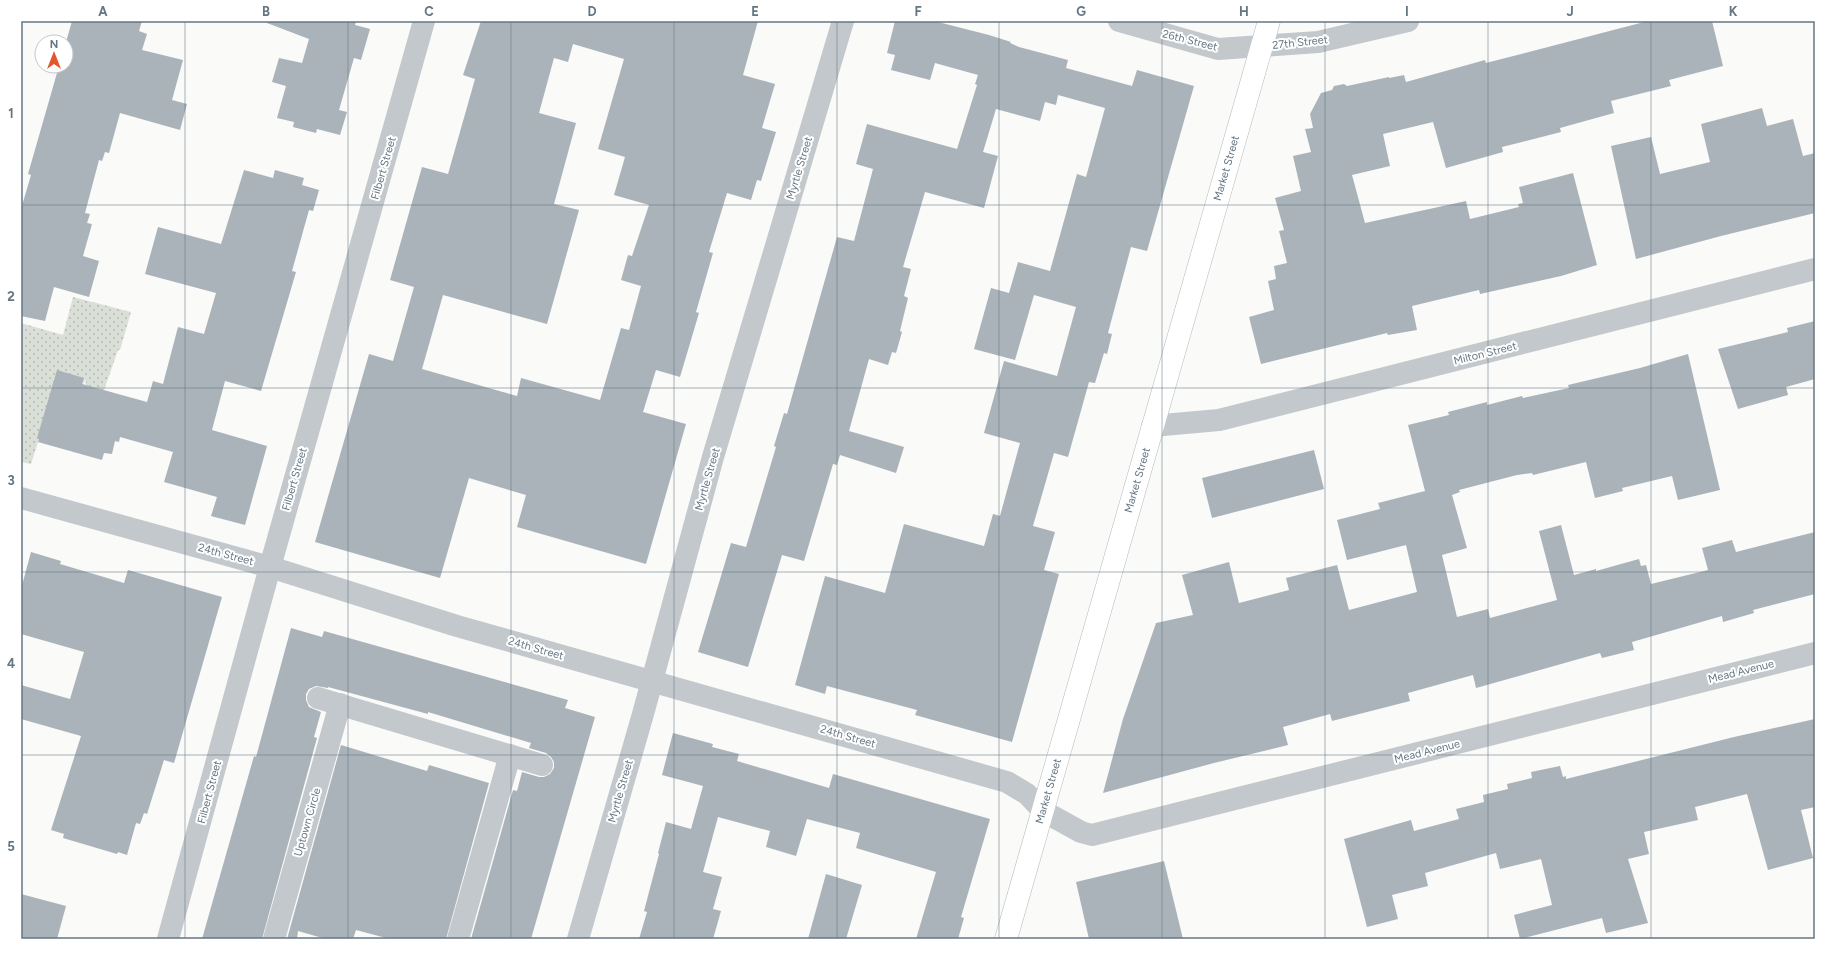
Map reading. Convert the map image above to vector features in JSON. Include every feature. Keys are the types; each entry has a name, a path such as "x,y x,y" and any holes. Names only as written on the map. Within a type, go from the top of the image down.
{"main road":[{"name":"Market Street","path":"1006,939 1269,21"}],"street":[{"name":"Filbert Street","path":"168,939 270,567 424,21"},
{"name":"Myrtle Street","path":"578,939 652,680 715,451 843,21"},
{"name":"26th Street","path":"1119,21 1218,49 1262,46"},
{"name":"27th Street","path":"1262,46 1318,42 1408,21"},
{"name":"Milton Street","path":"1152,426 1219,420 1815,269"},
{"name":"24th Street","path":"21,498 270,567 457,626 652,680 1007,782 1027,794 1043,811"},
{"name":"Mead Avenue","path":"1043,811 1081,832 1092,836 1815,653"},
{"path":"318,698 542,765"},
{"name":"Uptown Circle","path":"274,939 340,704"},
{"path":"458,939 510,755"}],"shaded area":[{"path":"73,297 131,312 120,350 118,350 102,396 84,395 85,380 81,390 38,438 39,439 31,464 21,462 21,323 63,335"}],"building":[{"path":"72,21 142,21 139,31 147,34 142,50 183,60 172,100 187,104 180,130 120,113 109,153 105,152 102,161 99,160 85,213 90,214 87,223 92,224 83,256 99,261 89,297 54,287 45,321 21,316 21,209 31,175 28,174 57,74 74,74 74,34 68,34"},
{"path":"267,21 356,21 355,25 370,29 361,60 354,58 339,110 347,112 340,135 317,129 316,133 293,127 294,122 277,118 286,86 272,82 279,58 302,63 309,39 267,23"},
{"path":"481,21 758,21 743,75 775,84 762,128 776,132 761,181 757,180 751,200 727,193 709,252 713,253 696,312 699,313 680,377 656,370 643,412 686,424 646,564 517,527 526,495 469,478 440,578 315,542 369,354 393,361 414,287 390,280 422,167 448,174 475,79 463,75","holes":["573,44 624,59 598,149 625,157 614,195 649,205 632,256 628,255 621,280 641,286 629,330 621,328 600,400 521,378 517,396 422,369 443,295 547,324 579,210 554,204 576,123 539,113 554,58 568,62"]},
{"path":"895,21 934,21 989,35 1011,42 1010,43 1019,47 1068,60 1066,68 1132,86 1137,70 1194,86 1147,251 1131,247 1108,333 1112,334 1107,354 1104,353 1095,383 1089,382 1068,457 1054,453 1033,526 1055,532 1044,570 1059,574 1012,742 915,715 917,710 827,686 825,694 795,685 825,576 885,593 904,524 984,546 993,514 1000,516 1020,443 984,433 1004,361 1057,376 1076,307 1034,295 1015,360 974,349 991,288 1009,293 1018,262 1050,271 1077,174 1086,177 1105,108 1058,95 1056,105 1045,102 1040,121 996,109 983,152 998,156 984,208 925,192 903,267 911,269 904,296 908,298 900,331 902,332 896,353 892,352 888,365 869,359 849,431 904,447 896,473 840,455 837,465 833,464 804,561 782,555 748,667 698,652 731,543 746,547 776,447 774,446 784,413 787,414 837,237 854,241 873,169 856,164 867,124 957,149 977,85 975,84 978,75 935,63 930,80 891,70 895,55 887,53"},
{"path":"1648,21 1712,21 1723,66 1669,80 1671,86 1611,101 1614,113 1560,128 1561,132 1502,147 1503,152 1446,168 1433,122 1383,134 1390,166 1352,175 1365,223 1466,201 1470,219 1519,207 1518,204 1523,203 1519,187 1573,173 1597,265 1561,276 1480,294 1479,290 1412,306 1417,330 1388,335 1387,333 1261,364 1249,317 1274,310 1268,281 1276,279 1274,266 1287,263 1279,231 1284,230 1275,198 1301,191 1293,156 1311,152 1305,129 1313,128 1310,114 1321,93 1332,90 1334,86 1344,84 1347,86 1404,75 1406,82 1485,60 1486,63"},
{"path":"1762,108 1767,126 1793,119 1803,156 1815,153 1815,213 1636,259 1611,146 1651,137 1660,174 1710,162 1701,124"},
{"path":"244,170 273,178 275,170 304,178 302,185 319,190 313,211 309,210 292,271 296,272 261,391 225,381 212,430 267,446 245,525 211,516 217,497 164,482 173,452 120,437 119,442 115,441 112,454 104,453 102,460 38,442 39,439 37,438 57,370 84,378 82,384 147,402 153,381 163,384 178,327 204,334 216,293 145,274 158,227 221,244"},
{"path":"1815,321 1815,379 1786,387 1788,395 1738,409 1718,349 1788,332 1787,328"},
{"path":"1688,354 1720,490 1678,500 1672,476 1622,488 1623,491 1595,498 1586,462 1533,475 1532,473 1517,475 1459,490 1460,492 1452,495 1467,548 1442,555 1457,617 1488,609 1490,618 1557,600 1539,531 1561,525 1574,575 1596,569 1596,571 1639,559 1641,566 1646,565 1651,584 1708,570 1702,548 1732,540 1736,552 1815,532 1815,594 1753,610 1754,613 1723,622 1722,616 1632,642 1634,650 1602,658 1600,653 1476,688 1473,675 1408,693 1410,701 1332,721 1330,714 1283,727 1288,745 1103,793 1123,719 1156,623 1193,615 1182,575 1229,562 1239,603 1289,590 1286,578 1337,565 1349,610 1417,592 1406,545 1347,560 1337,520 1380,509 1378,503 1425,491 1408,425 1449,415 1448,412 1487,402 1487,405 1522,396 1523,398 1569,388 1568,385 1640,368"},
{"path":"1314,450 1324,489 1212,518 1202,478"},
{"path":"31,552 61,561 60,564 124,583 128,570 222,597 174,763 164,760 147,814 144,813 140,824 136,823 127,855 118,852 117,854 63,838 64,834 51,830 81,736 21,719 21,685 70,699 84,652 21,634 21,589"},
{"path":"291,628 322,637 324,631 568,700 565,708 595,717 531,939 471,939 513,790 517,791 522,772 539,777 544,777 550,774 554,768 554,762 551,757 546,753 529,748 531,743 428,712 428,714 328,687 316,686 309,689 306,694 306,700 309,707 321,712 314,737 317,738 262,939 202,939 254,756 256,757"},
{"path":"1815,719 1815,807 1801,810 1813,858 1768,870 1747,794 1695,807 1698,820 1644,832 1649,854 1628,859 1648,923 1606,933 1602,918 1520,939 1514,915 1552,905 1541,859 1500,869 1496,853 1425,873 1428,886 1392,895 1398,919 1367,927 1344,839 1411,820 1414,831 1459,819 1456,809 1484,802 1483,795 1508,789 1507,784 1532,778 1531,772 1560,766 1563,777 1566,776 1566,779 1734,737"},
{"path":"673,733 713,744 712,747 739,754 737,761 829,788 833,774 990,819 961,917 964,918 958,939 916,939 936,872 856,848 860,833 807,819 796,856 766,847 770,831 718,817 703,872 722,877 713,909 721,911 713,939 639,939 647,912 644,911 666,822 691,829 703,786 662,775"},
{"path":"341,745 427,771 429,765 489,783 446,939 390,939 356,930 353,939 326,939 298,931 297,939 287,939"},
{"path":"1164,861 1183,939 1089,939 1076,882"},
{"path":"826,874 862,885 846,939 808,939"},
{"path":"21,894 66,906 57,939 21,939"}]}
